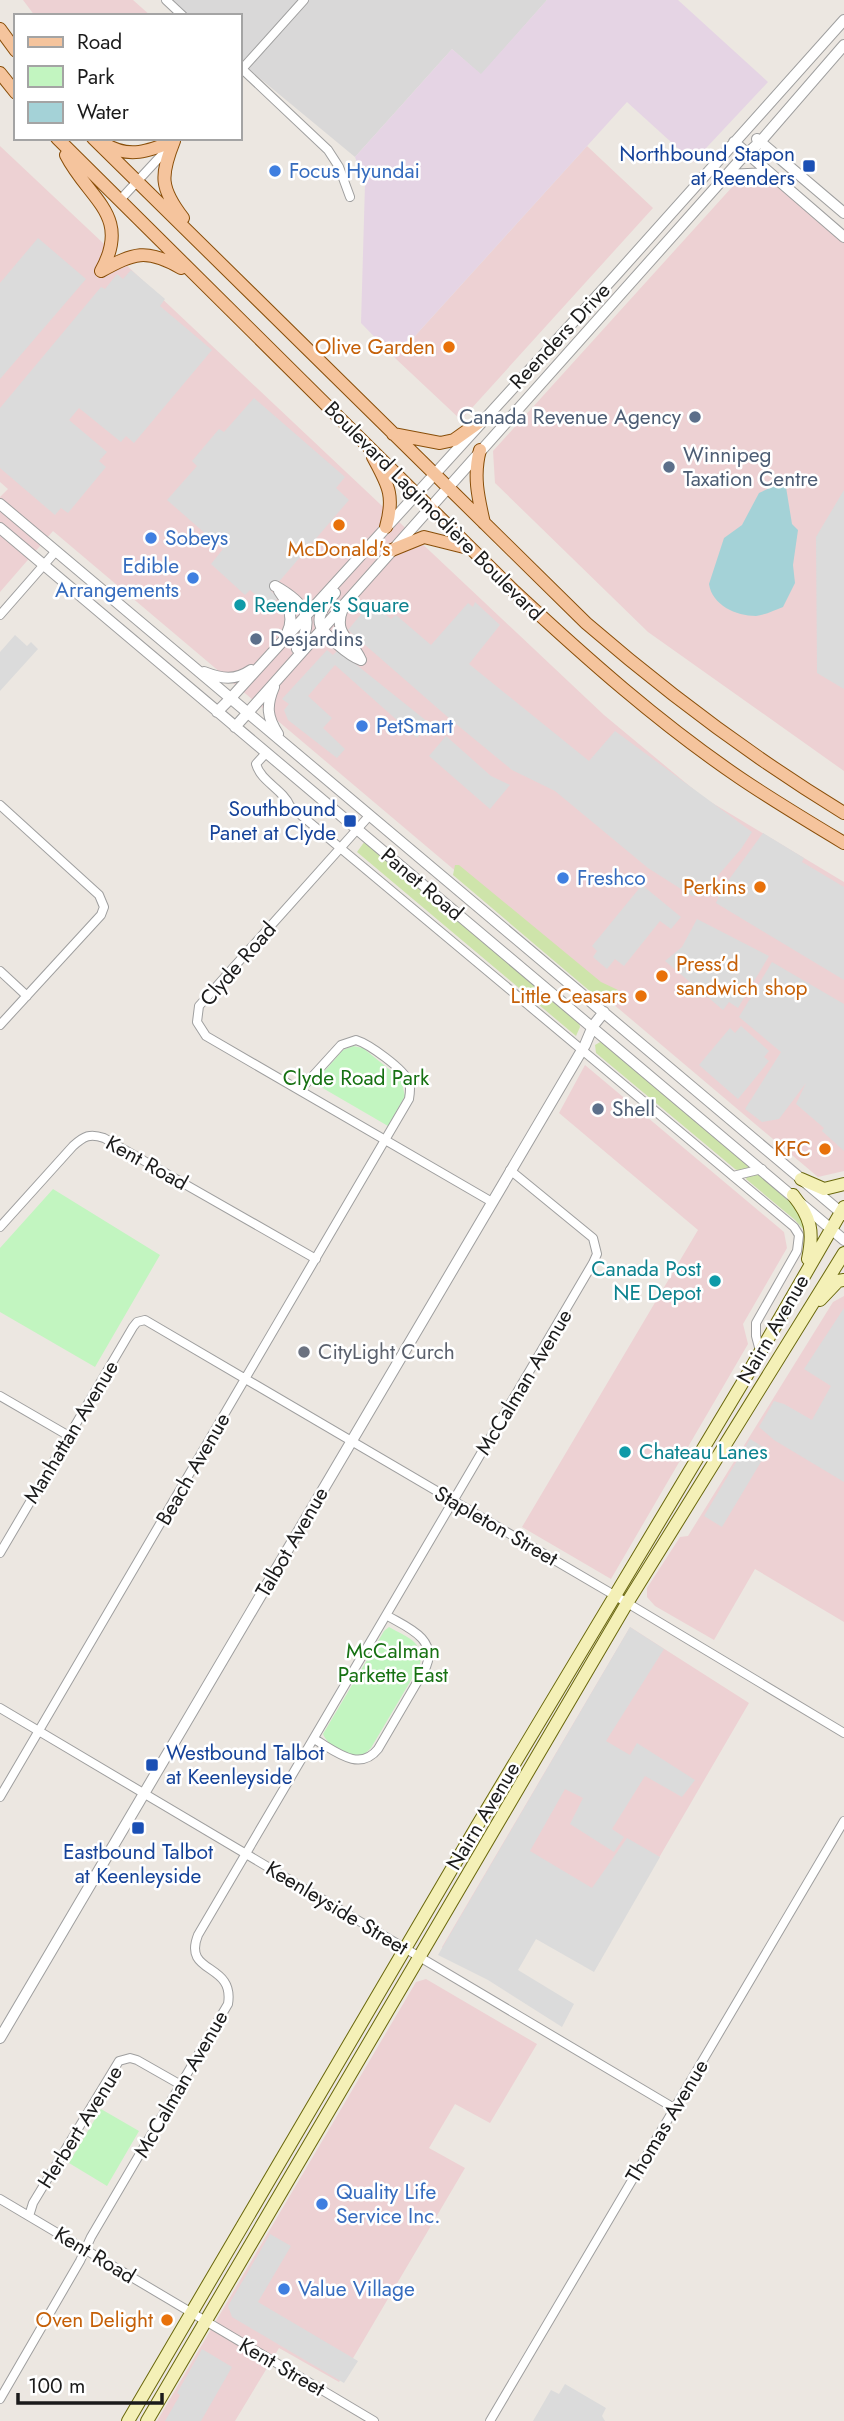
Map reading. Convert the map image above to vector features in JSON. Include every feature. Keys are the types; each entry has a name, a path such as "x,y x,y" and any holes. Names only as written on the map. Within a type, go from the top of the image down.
{"main road":[{"path":"0,29 14,48"},
{"path":"0,73 14,90"},
{"path":"58,140 111,226 111,251 101,271 126,257 147,254 166,260 199,279"},
{"name":"Boulevard Lagimodière Boulevard","path":"59,140 565,639 655,715 739,778 844,844"},
{"name":"Boulevard Lagimodière Boulevard","path":"96,140 586,623 717,729 844,813"},
{"path":"97,140 110,148 129,154 149,151 175,140"},
{"path":"175,140 164,164 165,188 173,204 206,249"},
{"path":"392,434 440,443 454,440 482,420"},
{"path":"364,442 387,482 392,497 386,527"},
{"path":"480,450 476,467 477,492 484,523"},
{"path":"392,550 424,537 472,550"},
{"path":"830,804 844,805"},
{"path":"801,1179 824,1189 844,1184"},
{"path":"793,1195 804,1210 811,1227 811,1246 804,1274"},
{"name":"Nairn Avenue","path":"128,2421 477,1826 843,1211"},
{"name":"Nairn Avenue","path":"146,2421 627,1603 844,1253"},
{"path":"801,1320 838,1281 844,1280"},
{"path":"760,1351 775,1361"},
{"path":"665,1509 679,1518"},
{"path":"544,1714 557,1723"},
{"path":"477,1826 491,1834"},
{"path":"313,2107 328,2115"},
{"path":"255,2203 270,2211"}],"street":[{"path":"166,0 181,14"},
{"path":"242,67 304,0"},
{"name":"Reenders Drive","path":"217,712 370,547 844,20"},
{"name":"Reenders Drive","path":"235,727 844,45"},
{"path":"242,69 328,150 340,167 350,197"},
{"path":"748,129 844,213"},
{"path":"119,201 175,140"},
{"path":"734,142 844,237"},
{"path":"726,175 769,173"},
{"path":"616,275 629,284"},
{"name":"Panet Road","path":"0,504 801,1179 843,1211"},
{"name":"Panet Road","path":"0,528 844,1240"},
{"path":"345,604 340,617 340,628 361,660 353,657 321,630 319,623 322,611 360,565 370,547"},
{"path":"0,615 56,551"},
{"path":"282,641 290,628 291,612 275,586 292,596 303,607 307,629 267,705 268,714 284,744"},
{"path":"192,666 219,678 230,679 243,676 262,662"},
{"path":"265,753 256,764 258,771 286,797 290,806 583,1047 794,1227 800,1243 756,1323 760,1351"},
{"path":"0,805 99,895 103,902 100,915 0,1025"},
{"name":"Clyde Road","path":"369,816 198,1006 196,1014 200,1030 206,1036 492,1202"},
{"path":"0,971 27,996"},
{"name":"Talbot Avenue","path":"0,2038 583,1047 608,1016"},
{"path":"300,1090 341,1045 356,1040 371,1046 404,1074 410,1086 409,1099 385,1141"},
{"name":"Kent Road","path":"0,1227 82,1137 94,1134 316,1259"},
{"name":"Beach Avenue","path":"0,1797 385,1141"},
{"path":"733,1176 762,1169"},
{"name":"McCalman Avenue","path":"0,2399 228,2004 230,1992 221,1976 197,1958 194,1950 196,1939 597,1254 593,1238 510,1170"},
{"path":"788,1267 804,1274"},
{"name":"Manhattan Avenue","path":"0,1553 133,1327 141,1321 148,1321"},
{"name":"Stapleton Street","path":"148,1321 844,1733"},
{"path":"0,1396 69,1436"},
{"path":"314,1739 346,1758 361,1761 371,1757 378,1749 399,1714 426,1667 430,1653 427,1643 420,1635 386,1615"},
{"name":"Keenleyside Street","path":"0,1708 674,2108"},
{"name":"Thomas Avenue","path":"490,2421 844,1822"},
{"name":"Herbert Avenue","path":"29,2216 33,2203 119,2061 130,2058 137,2060 181,2085"},
{"name":"Kent Road","path":"0,2199 190,2313"},
{"name":"Kent Street","path":"190,2313 374,2421"}],"shaded area":[{"path":"23,0 133,0 149,14 34,14"},
{"path":"172,0 547,0 481,75 452,49 355,157 242,64 242,14 187,14"},
{"path":"547,0 678,0 768,82 693,162 627,102 395,358 361,323 365,184 355,157 452,49 481,74"},
{"path":"0,146 604,715 704,798 844,882 844,1171 818,1177 53,531 0,592 0,497 8,489 0,482"},
{"path":"587,146 653,208 461,420 395,358"},
{"name":"Winnipeg Taxation Centre","path":"765,172 844,242 844,771 648,632 495,483 493,451 743,175"},
{"path":"38,238 86,279 0,379 0,283"},
{"path":"131,270 165,299 160,306 212,350 134,443 126,436 121,442 79,408 69,420 107,452 99,461 106,467 68,513 61,508 55,515 0,468 0,408 101,287 105,289 117,274 123,279"},
{"path":"254,398 345,477 336,488 349,500 271,591 278,598 269,607 250,590 245,595 211,564 223,549 167,500 197,466 192,461 219,429 224,432"},
{"path":"844,490 844,689 817,673 816,537"},
{"path":"371,602 391,619 396,615 431,645 468,603 473,607 475,602 500,625 469,664 589,761 615,731 752,832 741,849 701,895 692,896 648,868 555,791 512,770 348,630"},
{"path":"15,635 27,646 31,642 38,649 0,691 0,652"},
{"path":"327,650 333,655 338,650 429,723 417,738 335,665 308,696 332,718 323,728 345,749 337,758 288,720 284,710 289,704 282,699"},
{"path":"446,736 491,776 510,785 490,809 429,756"},
{"path":"763,833 804,858 802,862 844,887 844,980 716,903 722,889"},
{"path":"642,885 681,917 671,929 660,921 624,966 615,959 607,969 593,957 597,951 592,946"},
{"path":"697,919 769,956 738,1008 729,1002 723,1010 665,961 682,947"},
{"path":"772,962 844,1004 844,1151 822,1131 824,1128 796,1104 806,1083 779,1119 762,1122 745,1109 781,1052 739,1017"},
{"path":"741,1026 769,1051 764,1057 769,1061 738,1099 699,1065 730,1028 735,1033"},
{"path":"585,1065 784,1232 787,1248 743,1324 748,1344 611,1579 522,1527 698,1230 559,1113"},
{"path":"844,1296 844,1622 755,1569 714,1640 655,1606 647,1597 647,1588 680,1537 688,1536 833,1302"},
{"path":"844,1308 844,1482 774,1440 759,1427 774,1401 812,1420 831,1386 804,1369"},
{"path":"750,1439 768,1450 722,1527 704,1516"},
{"path":"630,1627 749,1703 607,1947 545,1911 446,1954 442,1947"},
{"path":"630,1627 664,1649 606,1741 630,1755 637,1743 695,1780 682,1797 645,1776 612,1829 624,1837 614,1852 570,1824 583,1798 565,1789 530,1851 592,1888 627,1838 660,1857 594,1972 536,1939 518,1970 574,2004 562,2027 488,1980 438,1955"},
{"path":"426,1979 537,2044 490,2123 455,2104 429,2148 465,2168 339,2382 279,2348 235,2421 157,2421 416,1982"},
{"path":"270,2234 291,2246 258,2302 358,2361 344,2383 232,2317 228,2306"},
{"path":"202,2349 232,2367 201,2421 165,2421 180,2395 177,2393"},
{"path":"565,2384 606,2408 602,2416 605,2421 533,2421 551,2390 559,2394"}],"green space":[{"path":"365,841 579,1021 580,1027 576,1036 357,852"},
{"path":"455,865 459,865 601,982 618,990 610,998 606,995 602,1000 598,998 453,875"},
{"path":"602,1041 751,1167 739,1171 735,1169 596,1053 595,1045"},
{"name":"Clyde Road Park","path":"353,1046 363,1048 401,1079 405,1096 388,1126 314,1083 343,1050"},
{"path":"756,1174 762,1175 796,1205 804,1230 746,1179"},
{"path":"53,1189 160,1255 95,1367 0,1312 0,1248"},
{"name":"McCalman Parkette East","path":"389,1627 417,1645 420,1650 420,1665 371,1748 361,1755 350,1756 334,1747 323,1734 384,1631"},
{"path":"101,2109 139,2131 107,2186 69,2163"}],"water":[{"path":"785,481 792,524 798,530 793,565 795,583 783,607 756,616 741,614 720,603 709,584 724,538 742,525 759,493"}],"place":[{"name":"Northbound Stapon at Reenders","path":"809,166"},
{"name":"Focus Hyundai","path":"275,171"},
{"name":"Olive Garden","path":"449,347"},
{"name":"Canada Revenue Agency","path":"695,417"},
{"name":"Winnipeg Taxation Centre","path":"669,467"},
{"name":"McDonald's","path":"339,525"},
{"name":"Sobeys","path":"151,538"},
{"name":"Edible Arrangements","path":"193,578"},
{"name":"Reender's Square","path":"240,605"},
{"name":"Desjardins","path":"256,639"},
{"name":"PetSmart","path":"362,726"},
{"name":"Southbound Panet at Clyde","path":"350,821"},
{"name":"Freshco","path":"563,878"},
{"name":"Perkins","path":"760,887"},
{"name":"Press’d sandwich shop","path":"662,976"},
{"name":"Little Ceasars","path":"641,996"},
{"name":"Shell","path":"598,1109"},
{"name":"KFC","path":"825,1149"},
{"name":"Canada Post NE Depot","path":"715,1281"},
{"name":"CityLight Curch","path":"304,1352"},
{"name":"Chateau Lanes","path":"625,1452"},
{"name":"Westbound Talbot at Keenleyside","path":"152,1765"},
{"name":"Eastbound Talbot at Keenleyside","path":"138,1828"},
{"name":"Quality Life Service Inc.","path":"322,2204"},
{"name":"Value Village","path":"284,2289"},
{"name":"Oven Delight","path":"167,2320"}]}
